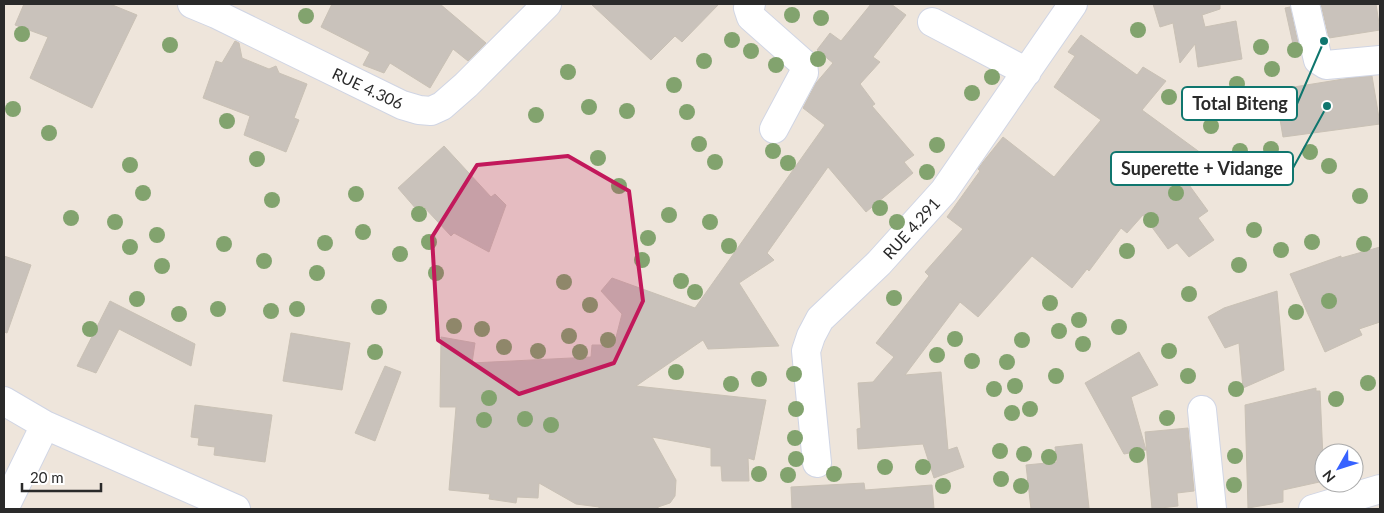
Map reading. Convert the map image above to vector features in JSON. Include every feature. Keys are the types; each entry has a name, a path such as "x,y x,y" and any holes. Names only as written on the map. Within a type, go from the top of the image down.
{"street":[{"name":"RUE 4.306","path":"192,4 402,105 418,110 430,111 442,106 466,85 547,4"},
{"path":"751,4 748,8 751,17 803,63 804,72 774,129"},
{"name":"RUE 4.291","path":"817,463 806,351 815,327 820,319 879,263 944,191 1073,4"},
{"path":"1305,4 1318,60 1326,65 1380,60"},
{"path":"932,22 1027,72"},
{"path":"4,401 44,425 236,509"},
{"path":"1202,410 1212,509"},
{"path":"4,509 44,425"},
{"path":"1313,509 1380,489"}],"highlighted area":[{"path":"568,156 629,191 643,301 614,363 519,394 438,340 432,237 477,165"}],"building":[{"path":"24,4 110,4 137,15 92,108 30,78 48,37 15,25"},
{"path":"332,4 440,4 486,43 468,61 453,49 430,88 390,63 384,73 363,65 370,52 321,27"},
{"path":"591,4 719,4 682,42 675,36 651,60"},
{"path":"871,4 891,4 906,15 873,57 880,62 860,84 875,104 872,106 914,155 904,162 913,173 866,212 828,167 767,253 774,260 739,283 779,346 708,349 703,340 636,386 766,400 754,460 748,458 749,481 722,481 721,466 711,466 711,448 652,437 676,480 675,496 670,503 658,507 658,509 599,509 599,507 576,504 539,483 538,498 517,497 516,503 489,499 490,494 449,490 456,407 440,407 441,337 475,343 472,363 591,357 592,345 614,345 622,314 601,291 612,278 695,308 825,125 803,108 816,83 833,63 817,50 830,33 841,41"},
{"path":"1153,4 1220,4 1220,9 1202,15 1205,27 1236,21 1242,59 1198,67 1195,44 1180,63 1173,23 1160,27"},
{"path":"1321,4 1376,4 1380,30 1329,38"},
{"path":"1290,7 1298,43 1293,44 1285,8"},
{"path":"1081,35 1137,75 1143,67 1166,81 1142,110 1205,156 1191,174 1184,178 1208,211 1198,218 1214,240 1189,257 1177,243 1168,249 1143,215 1127,233 1121,228 1089,271 1087,269 1072,288 1032,256 978,317 960,302 905,375 941,372 948,450 957,447 964,467 934,478 923,444 858,449 857,429 861,428 858,383 873,382 894,357 876,343 929,276 925,272 963,229 947,217 980,171 978,169 983,162 1003,137 1054,177 1101,120 1054,87 1075,56 1068,52"},
{"path":"235,41 239,43 242,58 269,69 276,66 279,73 307,84 294,118 299,120 286,152 244,135 250,116 203,98 216,61 222,63"},
{"path":"1372,76 1380,124 1283,137 1275,90"},
{"path":"444,146 491,197 495,194 506,205 489,252 454,233 451,236 423,206 417,210 398,188"},
{"path":"1380,247 1380,322 1359,329 1362,335 1325,352 1290,274 1341,256 1341,258"},
{"path":"4,256 31,265 7,333 4,332"},
{"path":"1277,291 1284,370 1243,388 1239,343 1225,348 1208,317 1224,308"},
{"path":"110,301 195,344 191,366 119,329 96,373 77,366"},
{"path":"291,333 350,343 342,390 283,381"},
{"path":"1139,352 1158,385 1131,397 1146,450 1124,454 1085,383"},
{"path":"385,366 401,372 375,441 355,433"},
{"path":"1316,388 1316,391 1320,391 1322,443 1314,443 1314,483 1283,490 1283,502 1248,508 1245,405"},
{"path":"195,405 272,415 265,462 214,455 215,447 198,445 199,438 191,437"},
{"path":"1188,428 1194,491 1177,493 1178,506 1152,509 1145,432"},
{"path":"1082,444 1089,508 1031,509 1026,465 1057,462 1055,447"},
{"path":"864,483 865,490 932,485 934,509 792,509 791,487"}],"place":[{"name":"Total Biteng","path":"1324,41"},
{"name":"Superette + Vidange","path":"1327,106"}]}
